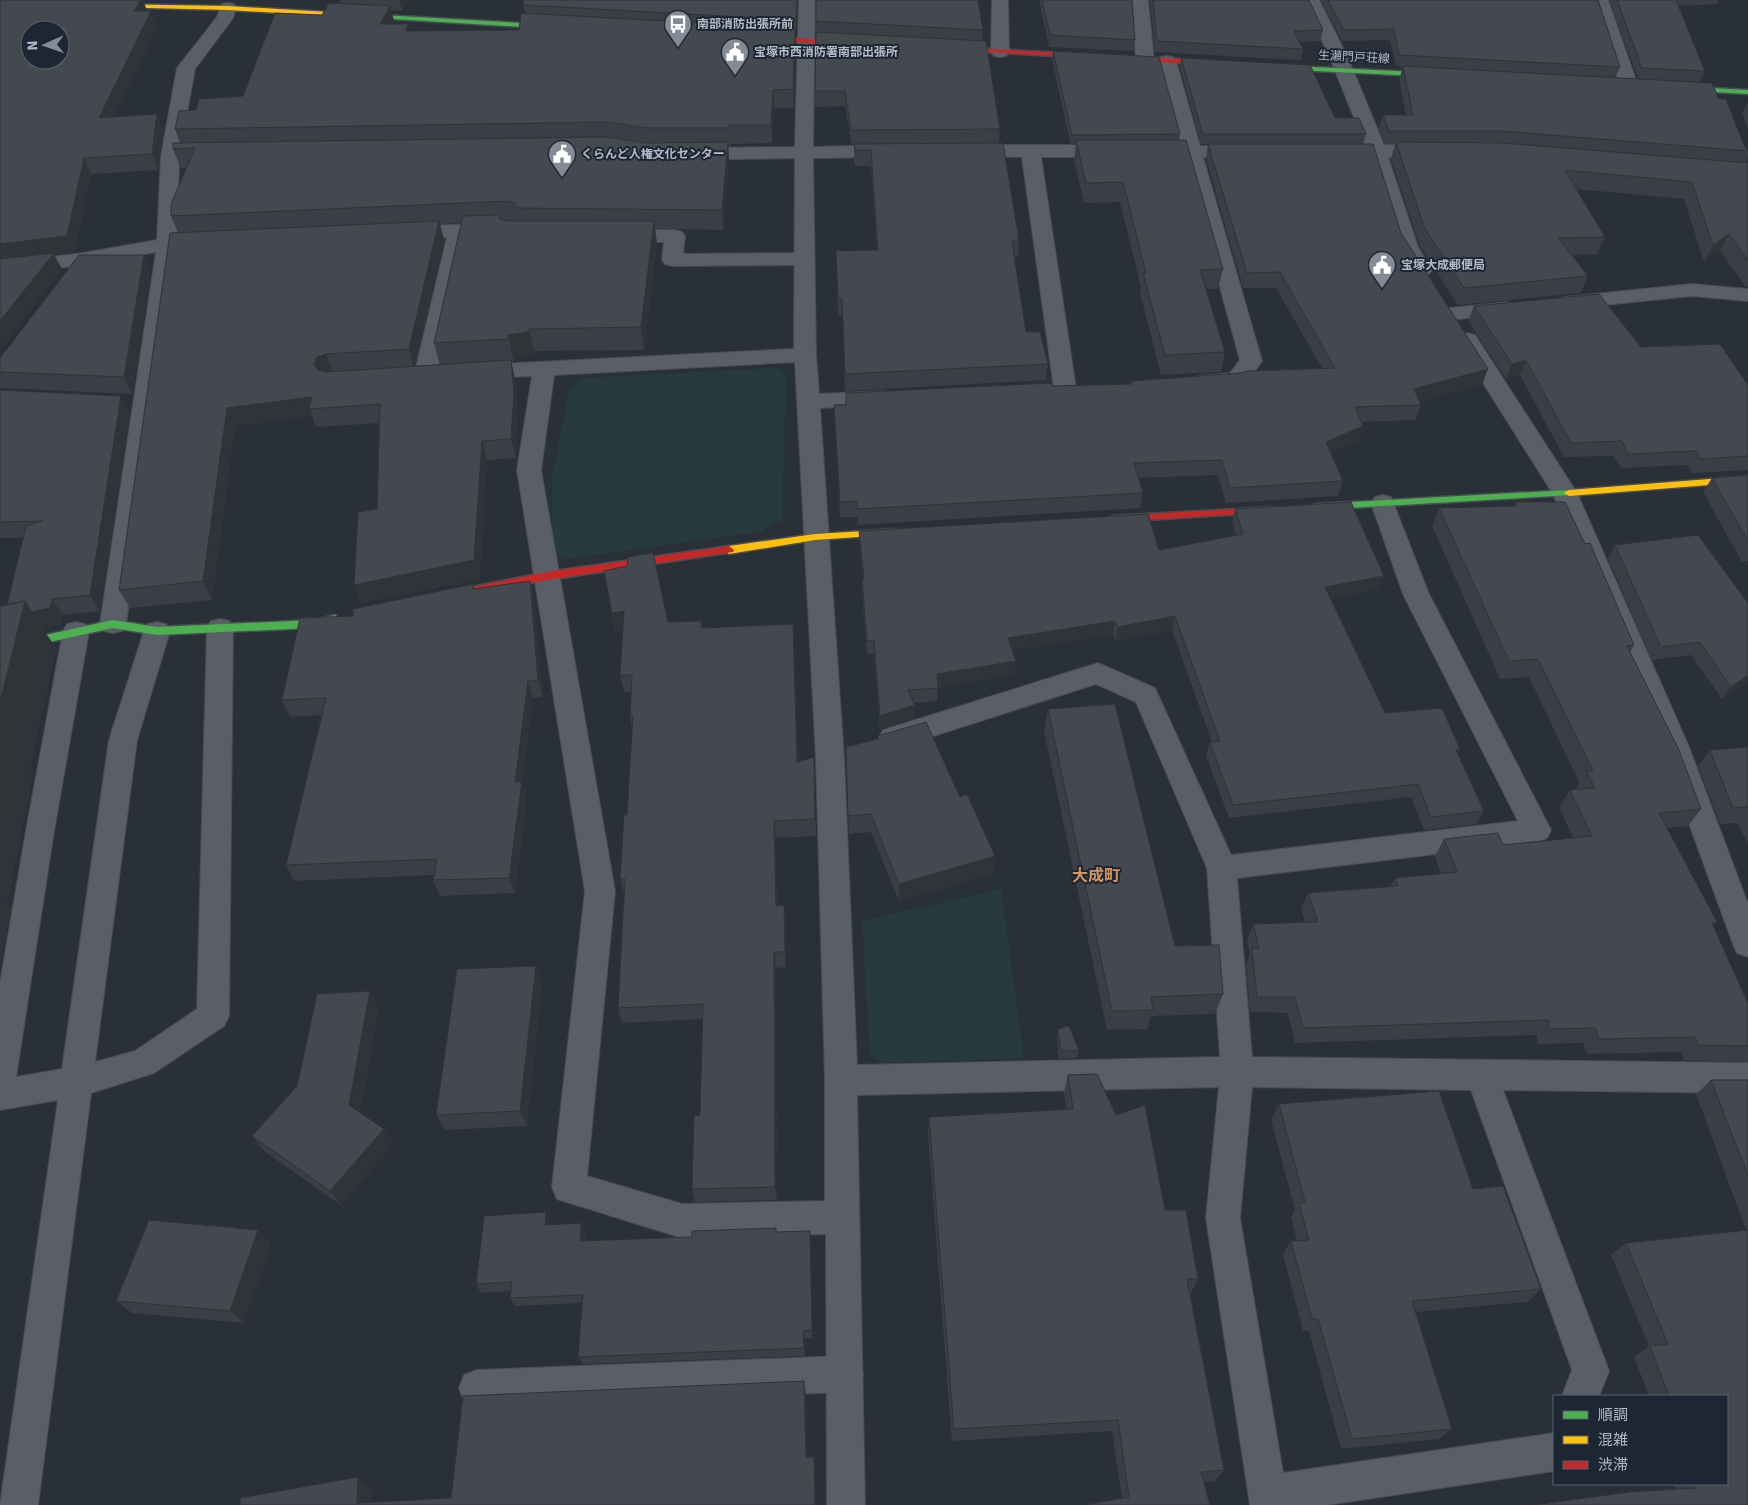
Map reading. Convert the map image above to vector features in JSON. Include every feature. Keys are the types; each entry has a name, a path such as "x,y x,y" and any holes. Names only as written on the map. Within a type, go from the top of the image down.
{"main road":[{"path":"95,6 230,3 572,28"},
{"path":"749,38 864,44"},
{"path":"942,48 1226,64"},
{"name":"生瀬門戸荘線","path":"1265,66 1452,76"},
{"path":"1667,88 1726,98 1748,92"},
{"path":"1303,508 1565,493 1748,479"},
{"path":"1104,520 1283,509"},
{"path":"450,596 547,576 815,537 905,532"},
{"path":"0,650 113,624 157,631 314,624 343,618"}],"street":[{"path":"807,0 804,152 805,355 815,537 851,751 841,1080 846,1505"},
{"path":"1000,0 1000,52"},
{"path":"1140,0 1145,60"},
{"path":"1311,0 1344,70 1376,151 1408,247 1565,493 1675,748 1748,944"},
{"path":"1600,0 1629,86"},
{"path":"113,624 134,403 167,244 170,156 186,68 225,18 230,3"},
{"path":"1167,61 1251,361 1236,380 1187,382"},
{"path":"1031,150 1065,388"},
{"path":"668,154 913,151"},
{"path":"952,151 1260,152"},
{"path":"1318,151 1451,152"},
{"path":"170,156 228,155"},
{"path":"458,231 433,375 805,355"},
{"path":"390,234 458,231 513,233"},
{"path":"599,236 675,236 672,260 805,259"},
{"path":"0,269 83,259 167,244 206,242"},
{"path":"65,282 83,259"},
{"path":"1442,300 1538,305 1692,290 1748,295"},
{"path":"544,368 529,470 600,891 569,1187 682,1221 842,1217"},
{"path":"808,402 906,397"},
{"path":"1222,868 1537,830 1416,594 1383,503"},
{"path":"0,1095 77,1082 143,1063 213,1016 220,628"},
{"path":"0,1078 40,831 76,631"},
{"path":"20,1505 123,740 157,631"},
{"path":"851,751 1098,673 1146,695 1222,868 1237,1072 1223,1218 1267,1500 1553,1452"},
{"path":"841,1080 1237,1072 1748,1078"},
{"path":"1481,1074 1591,1371 1580,1395"},
{"path":"477,1388 845,1374"}],"green space":[{"path":"776,368 786,373 782,520 759,532 566,559 552,553 552,478 570,388 583,378"},
{"path":"1001,889 1024,1058 885,1063 870,1056 862,921"}],"building":[{"path":"0,0 141,0 134,11 151,11 99,118 157,114 152,154 84,158 67,236 0,244"},
{"path":"523,0 797,0 796,20 523,5"},
{"path":"816,0 978,0 983,30 816,21"},
{"path":"1042,0 1132,0 1135,40 1050,35"},
{"path":"1153,0 1309,0 1323,30 1294,31 1303,49 1157,41"},
{"path":"1328,0 1598,0 1620,67 1399,55 1394,29 1344,30"},
{"path":"1617,0 1676,0 1705,71 1642,68"},
{"path":"329,3 390,6 380,24 408,24 406,31 519,30 521,13 795,28 793,89 773,90 771,125 729,125 729,128 646,128 608,122 175,129 179,111 196,110 199,99 243,96 275,13 322,15"},
{"path":"816,32 986,41 1000,129 851,130 845,91 815,91"},
{"path":"1053,51 1159,57 1180,134 1072,135"},
{"path":"1181,58 1310,65 1335,118 1359,118 1366,134 1203,134"},
{"path":"1403,66 1712,83 1719,99 1726,99 1748,151 1502,131 1389,131 1383,115 1413,115"},
{"path":"608,137 645,143 728,142 722,210 519,208 515,203 508,201 171,216 171,204 195,148 173,149 173,143"},
{"path":"1076,140 1186,140 1223,269 1200,270 1225,352 1165,355 1143,273 1146,273 1123,182 1086,183"},
{"path":"1396,142 1503,143 1748,163 1748,260 1729,234 1713,245 1692,182 1565,170 1605,237 1558,238 1588,276 1464,288 1425,229"},
{"path":"1003,143 1019,240 1012,241 1026,332 1040,332 1048,364 845,374 842,298 838,298 836,251 878,250 871,150 855,150 854,144"},
{"path":"1208,144 1373,144 1401,233 1488,369 1414,389 1421,405 1355,407 1363,426 1326,442 1343,481 1230,488 1222,460 1134,463 1143,493 857,509 857,501 840,502 834,405 846,405 846,393 1051,383 1052,386 1132,384 1132,381 1249,371 1335,368 1280,272 1247,273"},
{"path":"498,215 500,219 508,221 654,221 641,327 529,329 528,332 508,335 508,339 434,343 463,216"},
{"path":"439,221 409,349 326,354 317,357 314,364 318,370 326,372 511,360 514,394 511,439 482,441 474,560 354,585 358,512 377,509 380,404 309,409 312,397 227,408 203,581 119,590 170,233"},
{"path":"54,253 0,321 0,259"},
{"path":"79,255 144,255 124,377 0,372 0,358"},
{"path":"1599,294 1641,347 1720,344 1748,385 1748,456 1701,459 1696,451 1628,454 1622,441 1571,443 1526,360 1512,364 1474,306"},
{"path":"0,390 121,396 90,595 52,599 50,608 32,612 25,601 7,605 26,526 43,521 0,522"},
{"path":"1748,475 1748,541 1712,478"},
{"path":"1351,502 1384,576 1325,587 1385,713 1442,708 1460,749 1456,750 1484,811 1431,817 1418,784 1233,805 1210,742 1220,741 1175,616 1118,627 1115,621 1008,638 1016,661 937,674 938,688 908,690 915,705 880,716 874,640 867,641 862,579 864,579 859,531 1148,514 1159,550 1243,534 1235,509"},
{"path":"1516,502 1565,502 1585,544 1590,543 1634,645 1627,646 1679,750 1701,809 1659,813 1717,922 1712,923 1748,1003 1748,1046 1698,1045 1695,1037 1599,1039 1595,1028 1549,1029 1549,1020 1303,1028 1295,997 1257,997 1252,948 1259,948 1253,924 1318,922 1308,893 1398,886 1395,878 1457,872 1444,839 1498,833 1503,845 1592,836 1570,790 1595,788 1586,771 1593,771 1538,659 1509,661 1439,508 1517,506"},
{"path":"1698,535 1748,603 1748,675 1731,687 1700,642 1661,647 1615,545"},
{"path":"653,553 668,622 701,621 701,628 793,624 797,762 814,757 815,819 774,821 776,906 784,905 785,952 774,952 775,1187 692,1189 694,1116 700,1115 703,1004 618,1008 625,879 620,879 624,815 627,815 633,716 630,716 632,675 620,675 624,611 612,613 604,571 627,566 628,557"},
{"path":"530,581 538,680 528,681 515,782 522,782 509,878 433,880 437,859 286,865 326,698 282,700 300,618 353,616 353,609 473,584 473,589"},
{"path":"25,601 0,703 0,606"},
{"path":"1115,704 1175,946 1219,945 1223,994 1151,997 1153,1010 1112,1011 1048,709"},
{"path":"926,722 960,797 967,794 995,856 899,884 871,814 848,816 846,747 882,738 881,735"},
{"path":"1748,747 1748,807 1733,808 1710,750"},
{"path":"536,966 520,1111 436,1115 457,969"},
{"path":"370,991 349,1105 384,1129 330,1191 252,1136 297,1086 317,994"},
{"path":"1069,1026 1079,1050 1061,1051 1058,1029"},
{"path":"1097,1074 1116,1115 1145,1105 1165,1210 1186,1210 1198,1279 1187,1279 1224,1470 1201,1472 1210,1505 1089,1505 1129,1497 1118,1420 954,1429 929,1117 1073,1109 1068,1075"},
{"path":"1711,1080 1748,1080 1748,1176"},
{"path":"1439,1091 1473,1189 1503,1186 1541,1289 1412,1301 1452,1429 1352,1439 1318,1319 1312,1319 1291,1241 1309,1240 1299,1203 1305,1202 1279,1104"},
{"path":"546,1212 545,1225 581,1223 580,1241 692,1237 692,1231 776,1228 776,1232 810,1231 812,1330 803,1331 804,1348 578,1357 583,1295 510,1298 512,1282 476,1284 484,1216"},
{"path":"149,1220 258,1230 230,1311 116,1301"},
{"path":"1748,1230 1748,1505 1534,1505 1629,1492 1696,1488 1694,1485 1728,1485 1728,1395 1669,1395 1650,1346 1668,1344 1626,1243"},
{"path":"804,1381 806,1457 814,1457 815,1505 240,1505 240,1498 358,1477 357,1503 451,1498 463,1396"}],"traffic: fast":[{"path":"346,15 556,27"},
{"path":"1275,67 1437,75"},
{"path":"1677,88 1748,92"},
{"path":"1315,507 1569,493"},
{"path":"0,649 113,624 157,631 314,624 335,619"}],"traffic: slow":[{"path":"109,6 228,8 346,15"},
{"path":"1569,493 1748,479"},
{"path":"729,550 815,537 897,532"}],"traffic: jam":[{"path":"758,38 853,44"},
{"path":"951,49 1217,63"},
{"path":"1112,519 1272,510"},
{"path":"462,593 547,576 729,550"}],"place":[{"name":"南部消防出張所前","path":"678,48"},
{"name":"宝塚市西消防署南部出張所","path":"735,76"},
{"name":"くらんど人権文化センター","path":"562,178"},
{"name":"宝塚大成郵便局","path":"1382,289"}],"district":[{"name":"大成町","path":"1096,875"}]}
